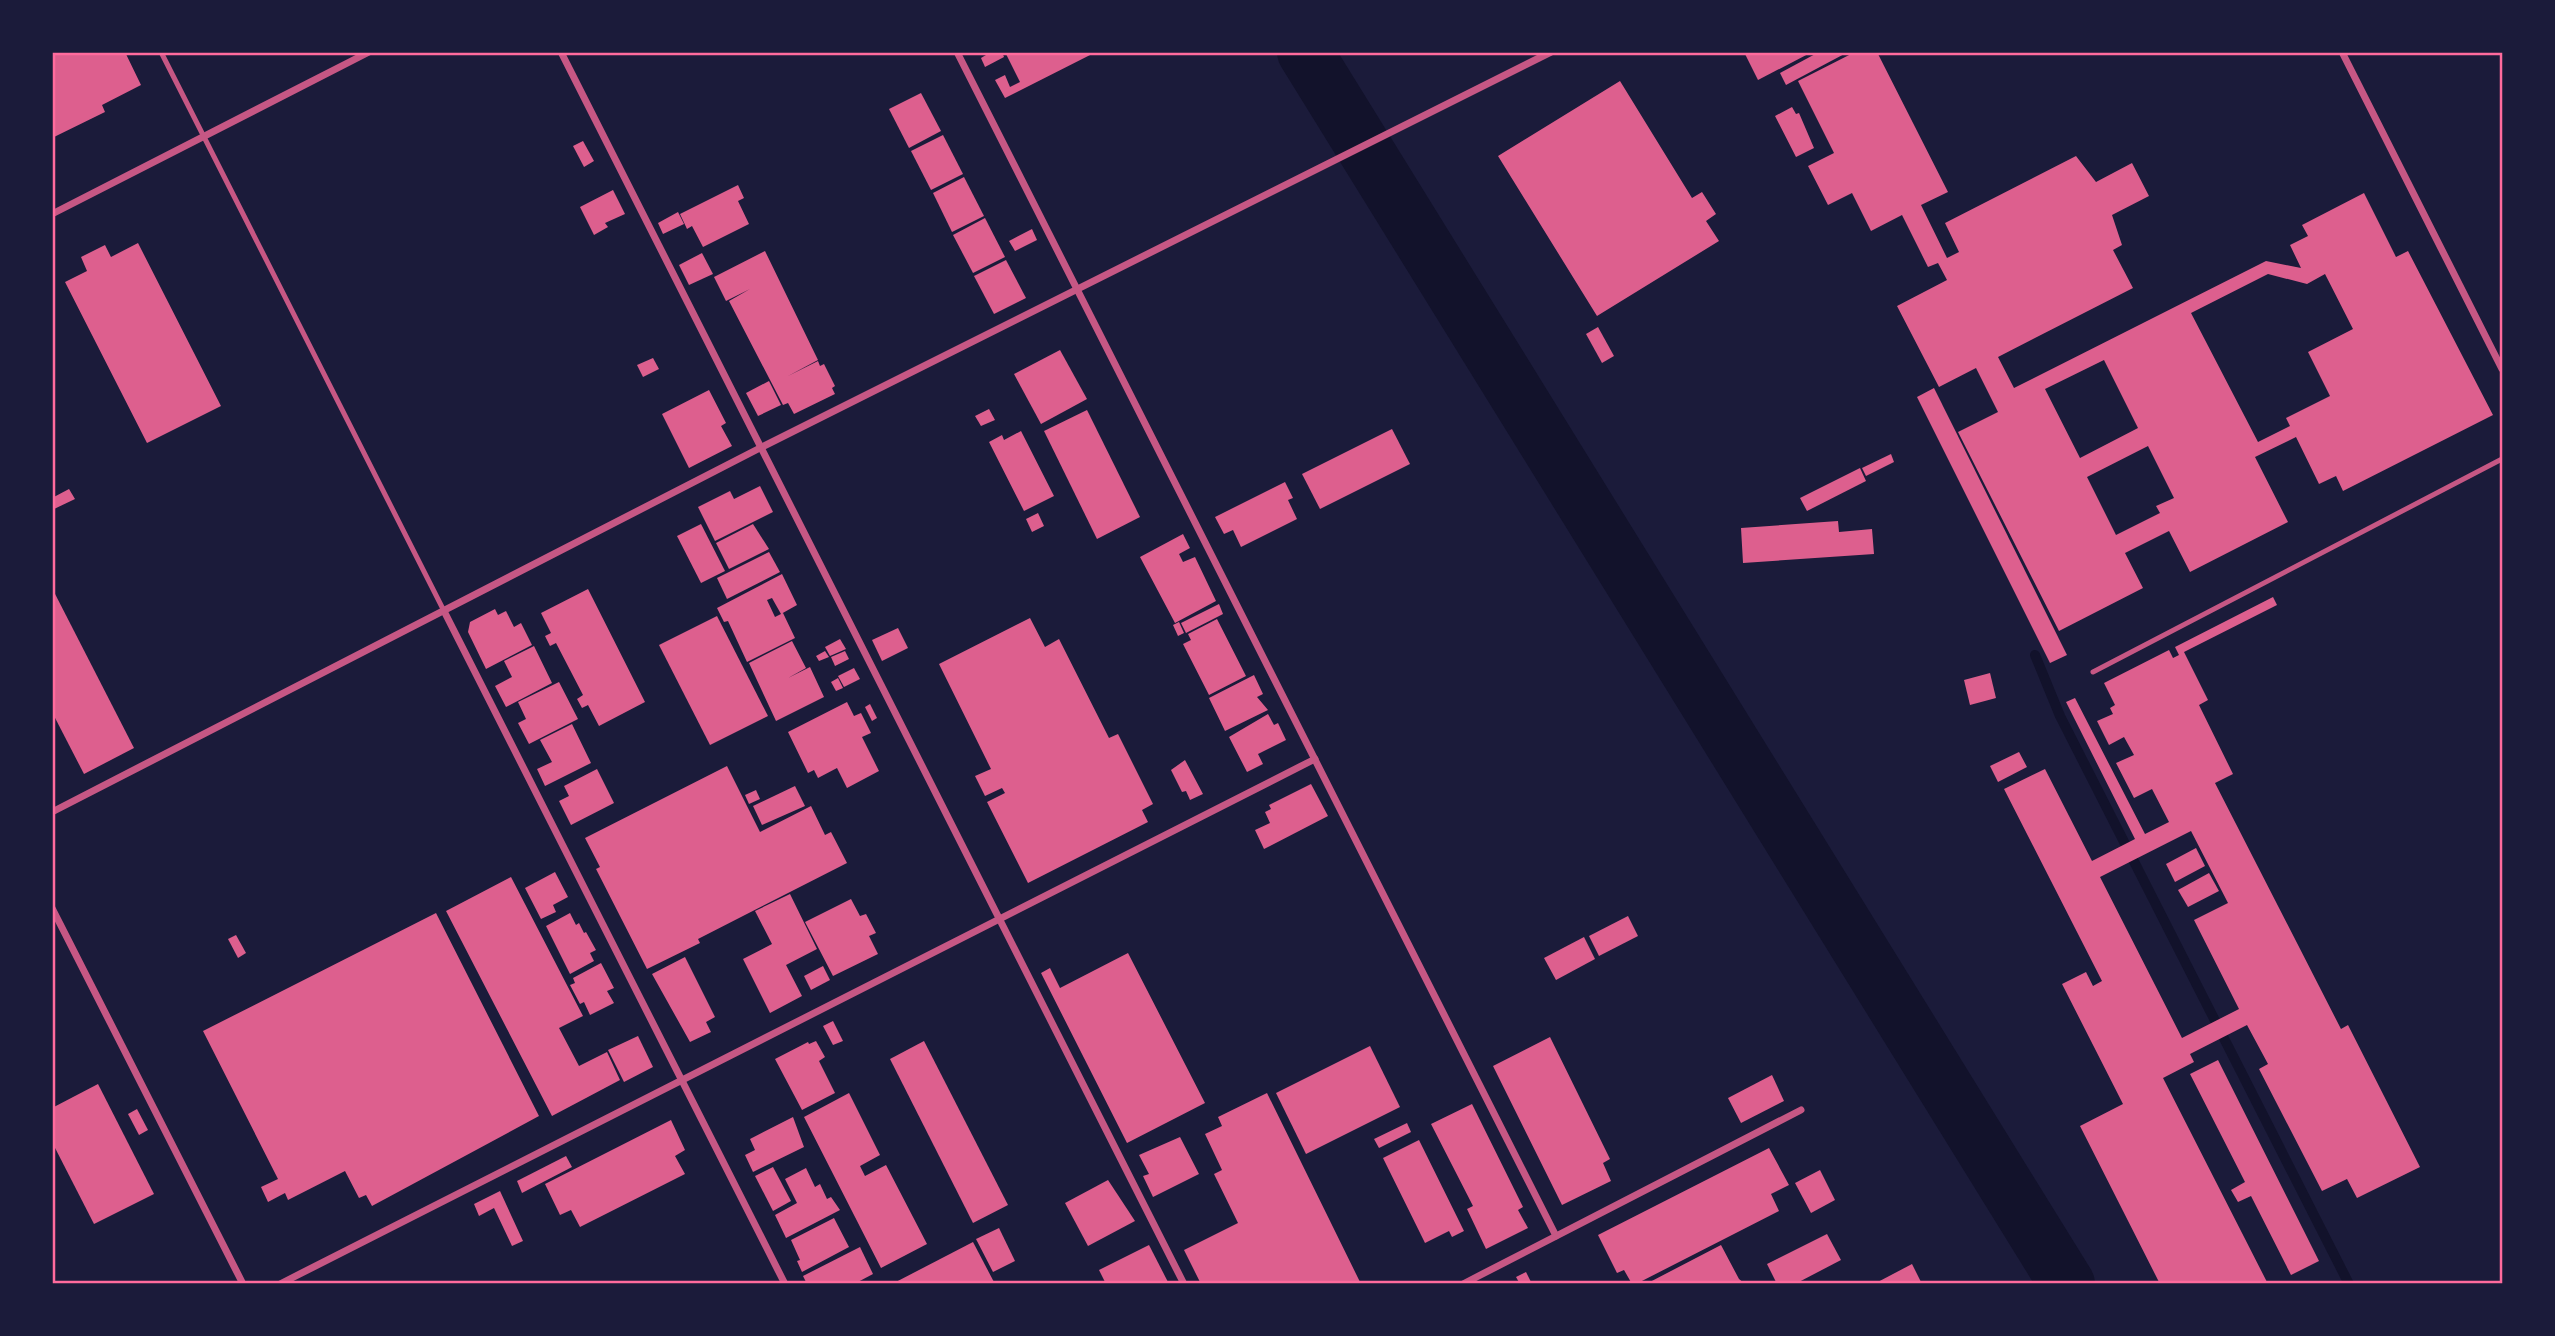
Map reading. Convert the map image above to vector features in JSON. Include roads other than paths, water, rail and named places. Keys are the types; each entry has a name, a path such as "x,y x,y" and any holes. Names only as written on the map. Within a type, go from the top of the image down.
{"street":[{"path":"52,214 369,52"},
{"path":"561,52 1184,1283"},
{"path":"957,52 1556,1236"},
{"path":"52,812 760,448 1551,52"},
{"path":"2342,52 2502,369"},
{"path":"444,611 785,1283"},
{"path":"280,1283 1315,759"},
{"path":"52,908 243,1283"},
{"path":"1463,1283 1801,1110"}],"lane":[{"path":"161,52 444,611"},
{"path":"2092,672 2502,459"}],"waterway":[{"path":"1305,52 2067,1284"},
{"path":"2035,655 2060,716 2349,1284"}]}
